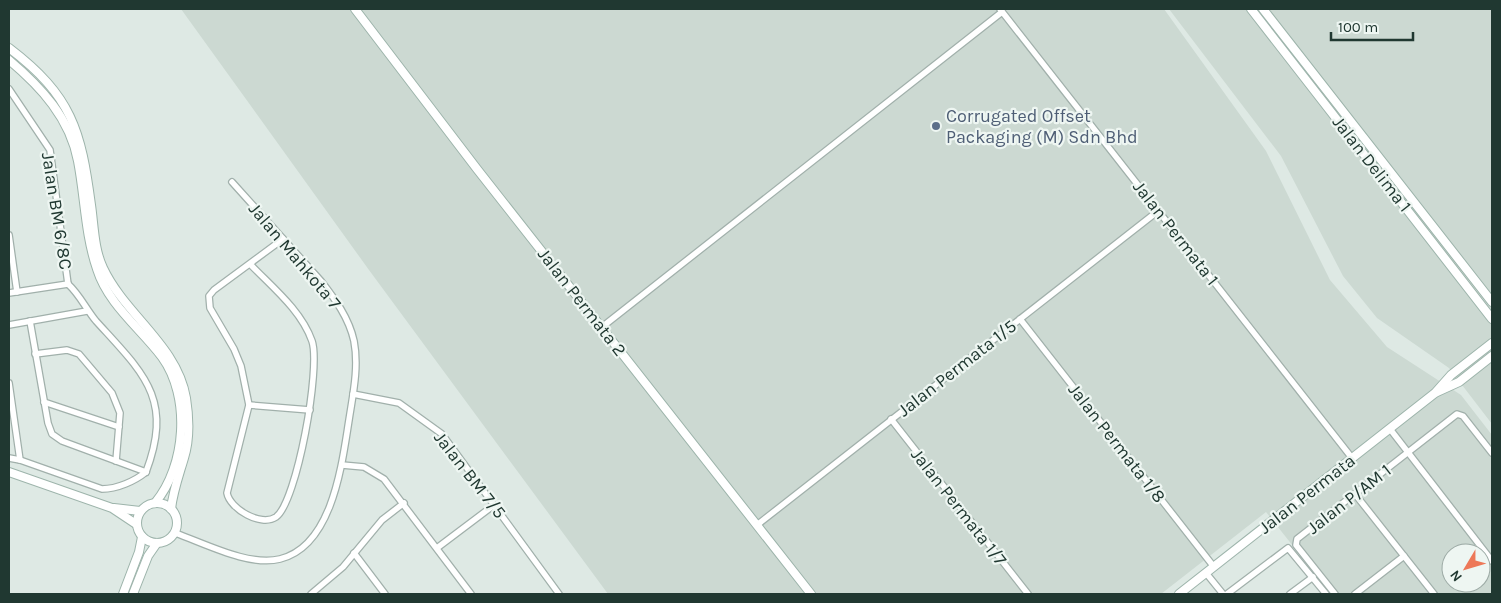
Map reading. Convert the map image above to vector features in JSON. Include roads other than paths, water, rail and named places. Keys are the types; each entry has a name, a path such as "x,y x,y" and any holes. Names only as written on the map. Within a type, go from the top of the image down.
{"street":[{"name":"Jalan Permata 2","path":"355,9 811,594"},
{"name":"Jalan Delima 1","path":"1251,9 1492,319"},
{"name":"Jalan Delima 1","path":"1263,9 1492,302"},
{"path":"602,328 1001,10"},
{"name":"Jalan Permata 1","path":"1001,10 1352,458"},
{"path":"9,48 41,74 56,91 74,123 95,240 103,268 117,291 168,354 176,368 186,396 187,444 172,494 171,509 177,520 174,533 167,540 157,543 142,537"},
{"path":"9,60 39,86 54,104 82,160 88,234 97,270 110,295 162,358 178,399 181,413 179,446 166,488 155,503 140,511 112,508 9,472"},
{"name":"Jalan BM 6/8C","path":"9,89 50,150 68,284"},
{"name":"Jalan Mahkota 7","path":"174,533 245,558 260,561 289,556 299,550 317,530 332,500 342,465 356,361 350,326 333,297 232,182"},
{"name":"Jalan Permata 1/5","path":"757,525 1158,211"},
{"path":"9,235 17,292"},
{"path":"250,264 293,308 312,341 314,379 307,431 282,510 273,519 265,520 239,511 231,503 227,493 249,405 241,366 227,335 210,308 209,300 214,290 283,239"},
{"path":"9,293 68,284 79,295 87,311 136,365 145,378 152,393 156,412 157,438 146,472 135,480 111,489 102,489 20,460 9,458"},
{"path":"9,326 87,311"},
{"name":"Jalan Permata 1/8","path":"1020,318 1214,567"},
{"path":"30,321 48,426 56,438 146,472"},
{"name":"Jalan Permata","path":"1179,594 1435,393 1451,375 1492,343"},
{"path":"36,354 67,350 82,357 112,393 120,410 116,461"},
{"name":"Jalan Permata","path":"1435,393 1459,382 1492,356"},
{"path":"9,383 20,460"},
{"name":"Jalan BM 7/5","path":"353,394 399,403 442,434 560,594"},
{"path":"44,402 120,427"},
{"path":"249,405 310,410"},
{"name":"Jalan P/AM 1","path":"1335,594 1295,542 1459,414 1492,453"},
{"name":"Jalan Permata 1/7","path":"891,419 1028,594"},
{"path":"1390,429 1492,561"},
{"path":"342,465 364,467 375,472 392,488 471,594"},
{"path":"1355,494 1434,594"},
{"path":"155,503 171,509"},
{"path":"311,594 332,578 378,523 404,503"},
{"path":"437,548 494,505"},
{"path":"112,508 136,524 142,537 139,552 123,594"},
{"path":"136,524 140,511"},
{"path":"133,594 148,556 157,543"},
{"path":"1206,572 1225,594 1284,550 1290,548 1326,594"},
{"path":"354,553 385,594"},
{"path":"1355,594 1404,556"},
{"path":"1290,594 1313,577"}],"place":[{"name":"Corrugated Offset Packaging (M) Sdn Bhd","path":"936,126"}]}
